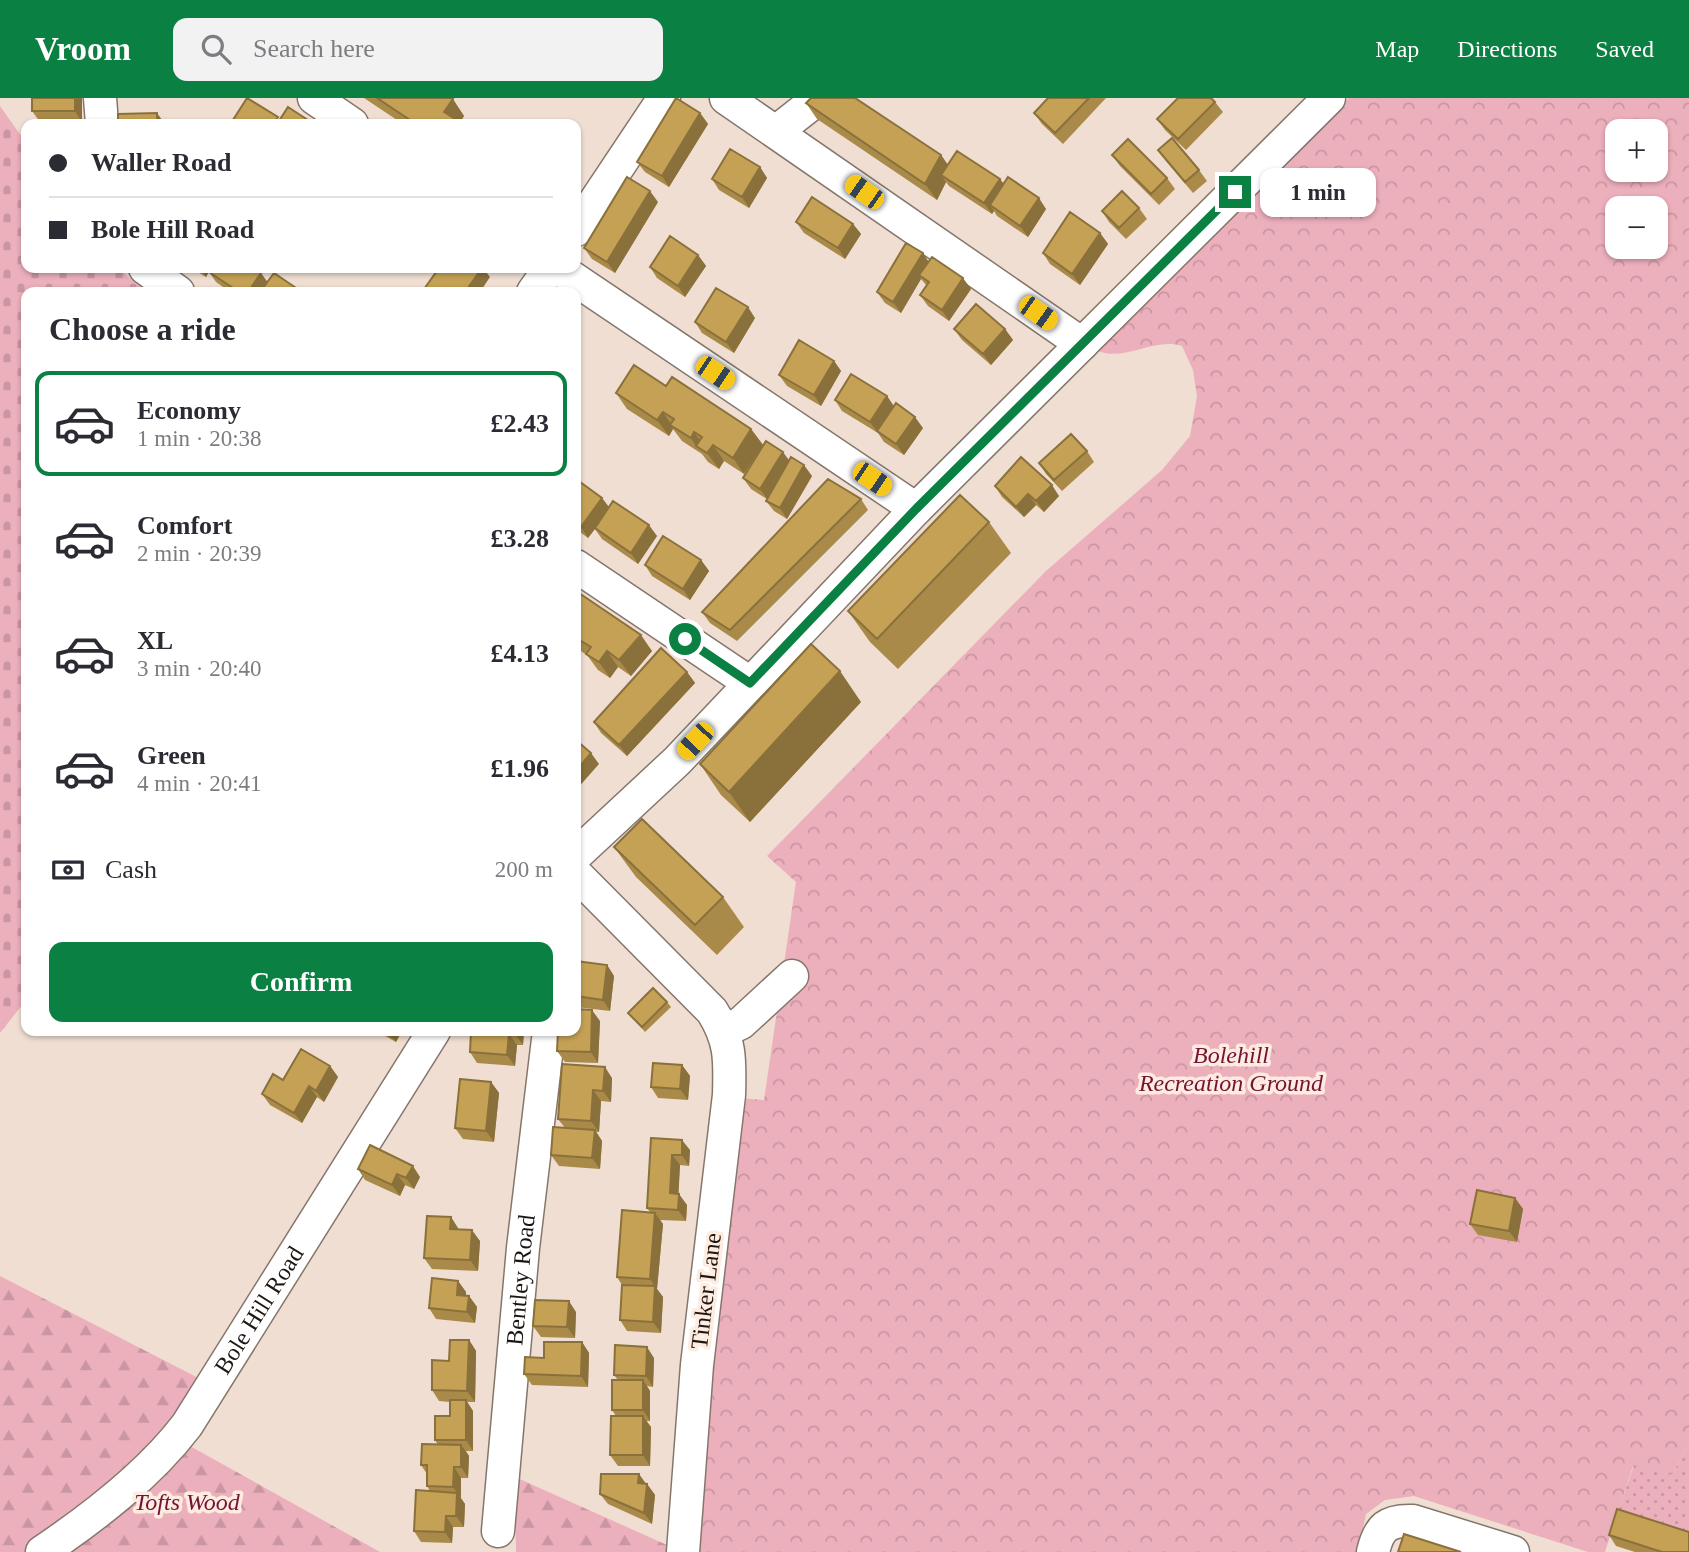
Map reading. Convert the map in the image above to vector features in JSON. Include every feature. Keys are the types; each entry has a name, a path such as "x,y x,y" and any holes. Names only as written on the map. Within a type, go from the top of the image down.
{"street":[{"path":"314,98 345,119"},
{"path":"581,222 664,98"},
{"path":"726,98 1082,344"},
{"path":"777,131 819,98"},
{"path":"581,850 677,761 916,509 1329,98"},
{"path":"152,273 171,287"},
{"path":"565,273 916,509"},
{"path":"581,569 750,683"},
{"name":"Tinker Lane","path":"581,879 691,989 724,1031 730,1057 729,1095 697,1365 683,1552"},
{"path":"724,1031 741,1023 792,976"},
{"name":"Bole Hill Road","path":"42,1552 69,1534 166,1452 187,1425 432,1036"},
{"name":"Bentley Road","path":"498,1531 523,1248 548,1036"},
{"path":"1374,1552 1378,1531 1386,1524 1413,1521 1513,1552"}],"green space":[{"name":"Bolehill Recreation Ground","path":"1349,98 1689,98 1689,1444 1672,1475 1633,1466 1605,1552 1588,1552 1414,1496 1385,1500 1366,1514 1358,1552 694,1552 739,1098 764,1100 796,882 767,856 1046,571 1162,470 1190,436 1197,396 1193,370 1182,346 1161,345 1108,354 1098,351"},
{"path":"0,106 21,136 21,273 123,273 141,287 21,287 21,1006 0,1033"},
{"name":"Tofts Wood","path":"0,1276 212,1385 190,1446 380,1552 0,1552"},
{"path":"1689,1444 1689,1540 1616,1517 1634,1465 1672,1475"},
{"path":"515,1477 667,1545 666,1552 516,1552"}],"building":[{"path":"32,98 75,98 75,111 32,111"},
{"path":"247,98 278,117 277,119 234,119"},
{"path":"377,98 453,99 444,112 455,119 408,119"},
{"path":"676,98 700,113 662,176 637,162"},
{"path":"811,98 855,98 941,155 925,184 806,103"},
{"path":"1048,98 1089,98 1055,133 1034,113"},
{"path":"1178,98 1211,98 1215,102 1178,139 1157,119"},
{"path":"288,107 306,119 280,119"},
{"path":"157,113 157,119 118,119 118,114"},
{"path":"1172,138 1199,170 1185,182 1158,150"},
{"path":"1128,139 1167,178 1151,194 1112,155"},
{"path":"730,149 760,167 742,197 712,179"},
{"path":"957,151 1000,179 984,203 941,175"},
{"path":"627,177 650,191 607,262 584,248"},
{"path":"1008,177 1039,198 1020,226 990,205"},
{"path":"1122,191 1139,208 1119,228 1102,211"},
{"path":"812,197 853,224 838,248 796,222"},
{"path":"1070,212 1100,233 1072,274 1043,253"},
{"path":"670,236 698,255 678,286 650,267"},
{"path":"906,243 923,253 893,302 877,292"},
{"path":"932,257 963,278 942,310 920,295 929,282 919,275"},
{"path":"210,273 261,273 251,287 232,287"},
{"path":"274,273 295,287 264,287"},
{"path":"435,273 478,273 469,287 426,287"},
{"path":"716,288 748,307 726,342 695,322"},
{"path":"976,304 1005,329 983,354 954,329"},
{"path":"799,340 834,361 814,395 779,375"},
{"path":"634,365 666,386 672,377 751,429 733,458 713,445 707,453 696,446 702,437 694,432 691,438 670,425 674,419 663,412 657,420 616,393"},
{"path":"851,374 887,396 870,422 835,400"},
{"path":"896,403 915,417 896,444 877,431"},
{"path":"1071,434 1087,451 1054,480 1039,463"},
{"path":"766,441 783,452 760,489 743,478"},
{"path":"791,457 804,465 780,508 766,501"},
{"path":"1021,457 1052,485 1036,501 1028,494 1016,507 995,486"},
{"path":"828,479 861,499 730,630 702,612"},
{"path":"581,483 602,498 581,527"},
{"path":"960,495 989,522 877,639 848,611"},
{"path":"613,501 649,525 631,553 595,528"},
{"path":"663,536 701,560 683,589 645,565"},
{"path":"581,594 641,635 619,660 607,651 599,662 586,654 591,647 581,641"},
{"path":"811,644 840,671 729,792 700,764"},
{"path":"661,648 687,672 619,745 594,722"},
{"path":"581,744 591,753 581,765"},
{"path":"642,819 723,897 695,925 614,847"},
{"path":"581,962 607,965 603,1000 581,997"},
{"path":"653,988 667,1002 642,1027 628,1013"},
{"path":"581,1009 592,1010 591,1052 557,1051 558,1036 581,1036"},
{"path":"471,1036 509,1036 507,1055 470,1052"},
{"path":"301,1049 330,1066 316,1091 309,1086 294,1113 262,1094 273,1074 283,1080"},
{"path":"653,1063 682,1065 680,1089 651,1087"},
{"path":"562,1064 605,1067 603,1091 593,1090 591,1121 558,1119"},
{"path":"460,1079 491,1082 486,1131 455,1128"},
{"path":"553,1127 595,1130 592,1158 551,1155"},
{"path":"651,1138 682,1140 682,1155 672,1155 670,1193 679,1194 678,1210 647,1208"},
{"path":"370,1145 413,1166 406,1178 397,1174 392,1185 358,1169"},
{"path":"1477,1190 1515,1198 1509,1231 1470,1224"},
{"path":"622,1210 655,1213 650,1279 617,1277"},
{"path":"427,1216 451,1217 450,1229 472,1230 470,1260 424,1258"},
{"path":"432,1278 458,1281 457,1295 469,1296 467,1312 429,1308"},
{"path":"622,1285 655,1286 653,1322 620,1320"},
{"path":"535,1300 569,1301 567,1327 533,1326"},
{"path":"450,1340 469,1340 467,1391 432,1390 432,1360 449,1361"},
{"path":"544,1342 582,1342 581,1376 524,1374 525,1357 544,1358"},
{"path":"615,1345 647,1347 646,1376 614,1375"},
{"path":"612,1380 643,1380 643,1410 612,1410"},
{"path":"450,1400 466,1400 466,1440 435,1440 435,1416 450,1416"},
{"path":"611,1416 643,1416 643,1455 610,1455"},
{"path":"422,1444 461,1445 461,1467 454,1467 453,1487 427,1486 427,1465 421,1465"},
{"path":"601,1474 639,1474 638,1483 647,1484 644,1513 600,1494"},
{"path":"416,1490 457,1493 456,1516 446,1516 445,1532 414,1531"},
{"path":"1617,1509 1689,1532 1689,1552 1662,1552 1609,1535"},
{"path":"1404,1534 1461,1552 1398,1552"}],"route":[{"path":"685,639 750,683 916,509 1235,192"}]}
